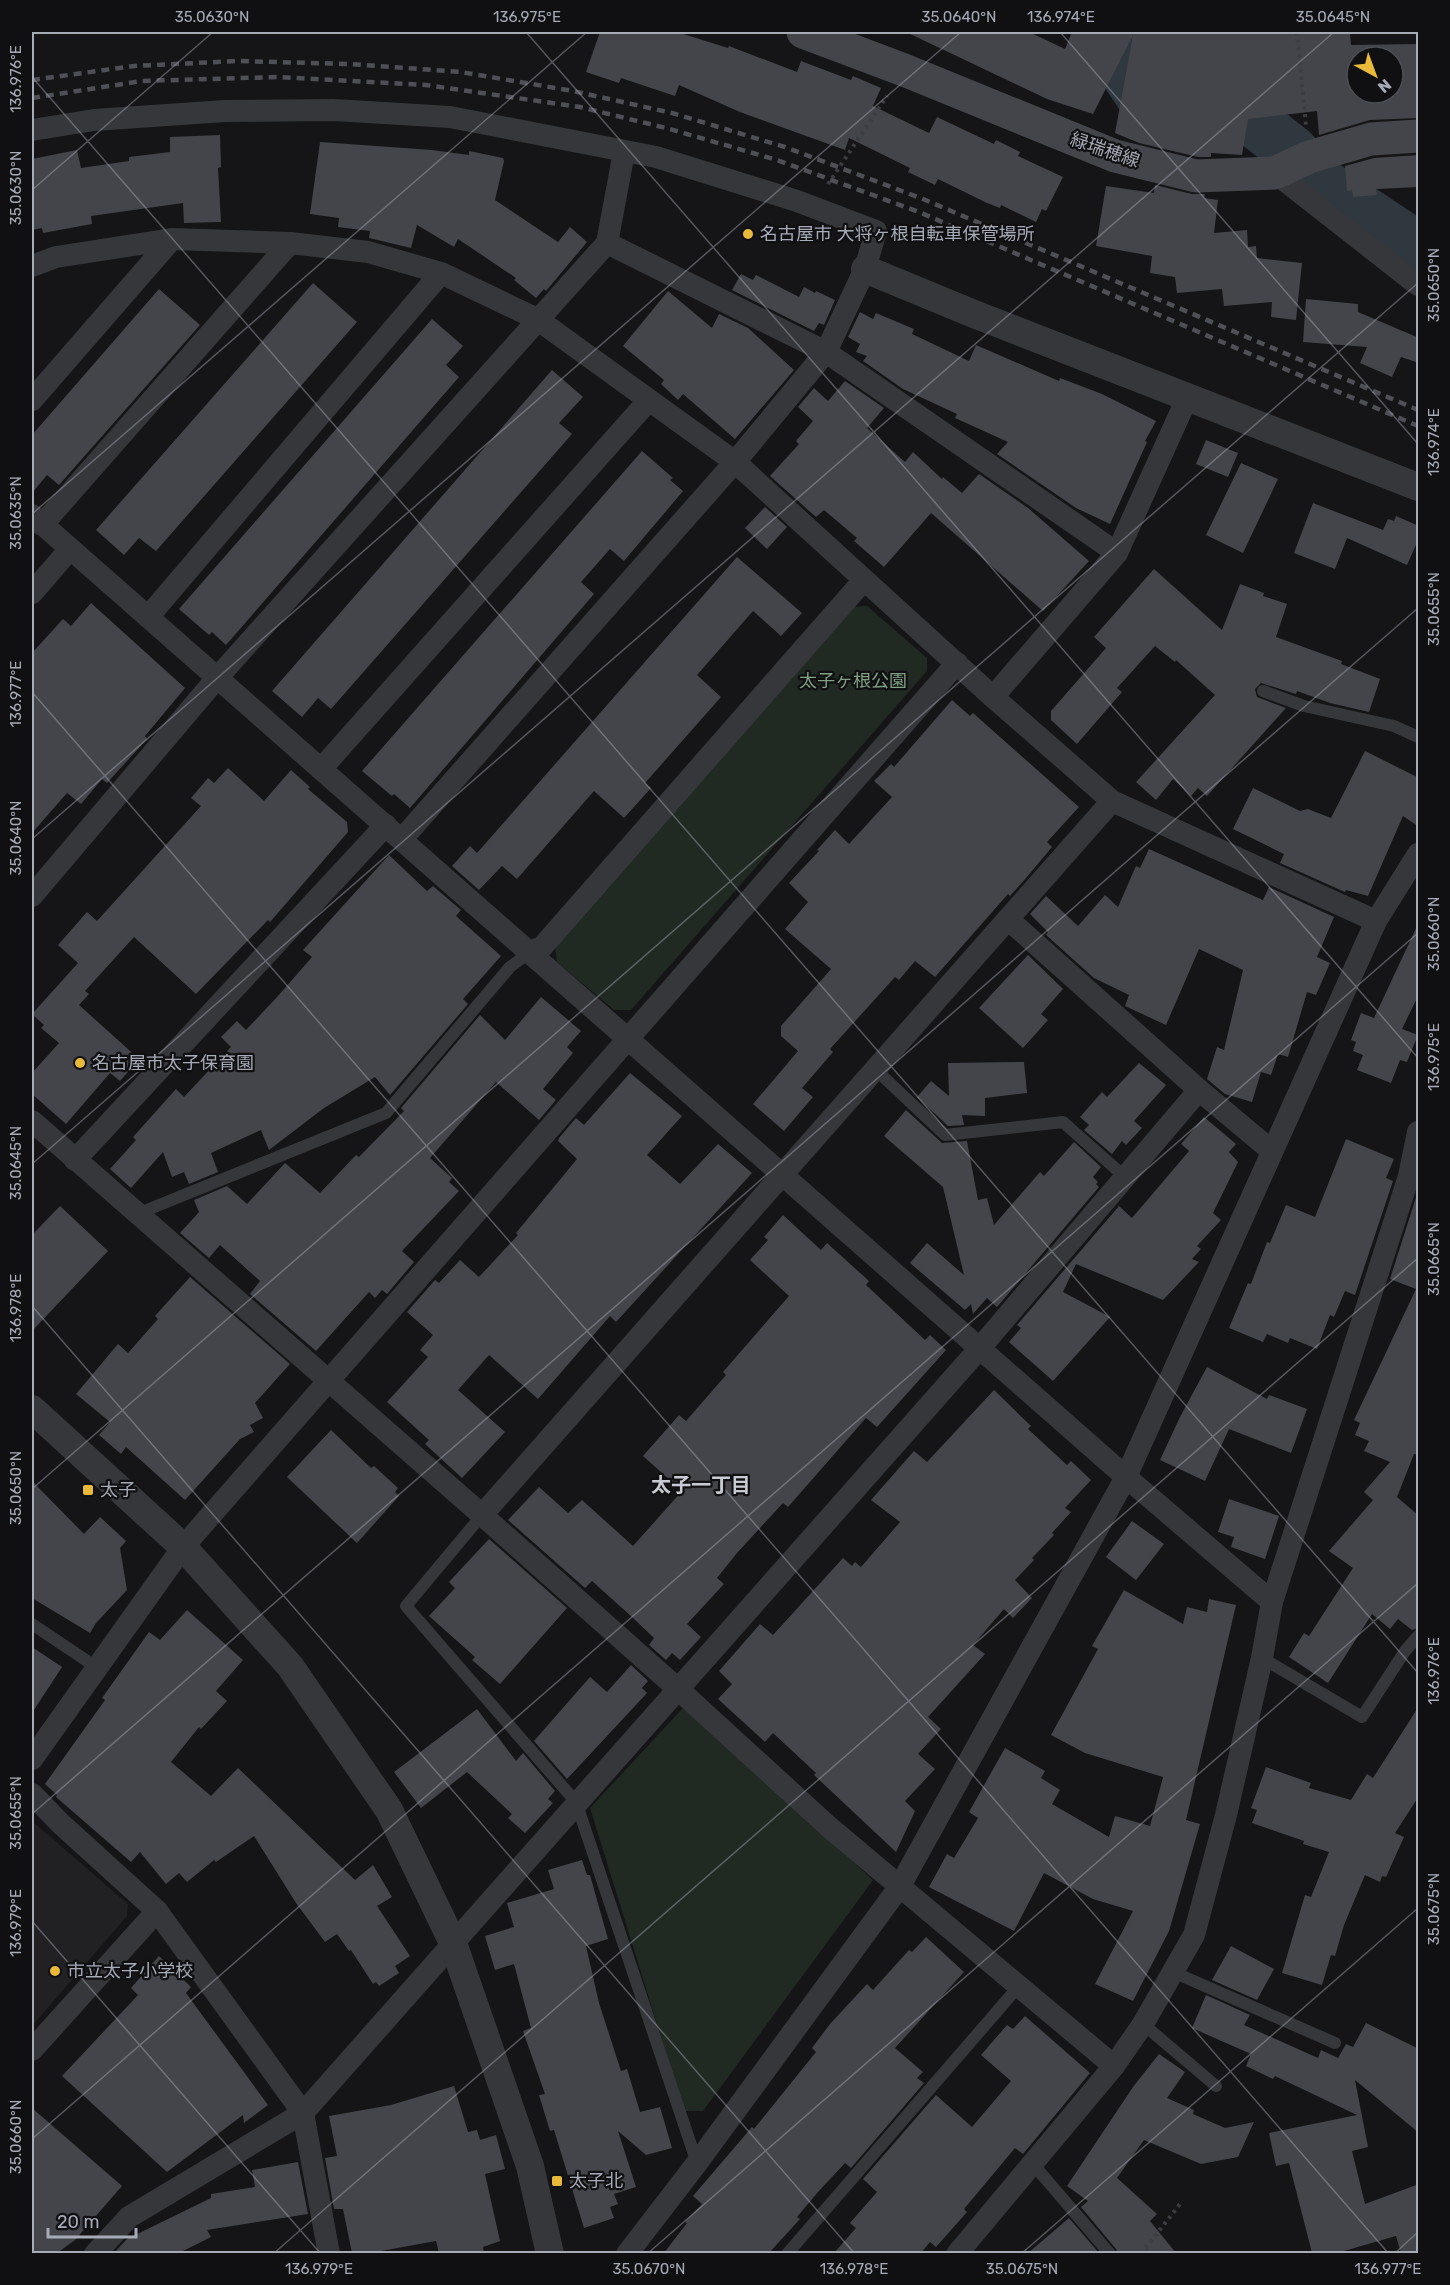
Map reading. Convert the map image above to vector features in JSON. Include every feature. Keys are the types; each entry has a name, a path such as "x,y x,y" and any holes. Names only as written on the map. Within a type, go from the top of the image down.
{"main road":[{"name":"緑瑞穂線","path":"803,32 904,70 1115,156 1196,176 1296,163 1371,139 1419,136"}],"street":[{"path":"32,130 94,120 213,111 334,110 450,117 656,157 775,194 876,231 865,269 826,352 735,462 394,832 75,1160"},
{"path":"32,896 217,678 607,243 624,152"},
{"path":"1296,163 1419,285"},
{"path":"32,400 172,239"},
{"path":"32,266 56,257 172,239 291,243 368,252 441,273 537,319 735,462 993,697 1112,801 1376,921"},
{"path":"291,243 37,520 1126,1477 1272,1602"},
{"path":"607,243 826,352 1117,553"},
{"path":"865,269 1419,488"},
{"path":"148,617 441,273"},
{"path":"993,697 1117,553 1188,396"},
{"path":"321,769 649,400"},
{"path":"32,593 70,549"},
{"path":"530,952 546,943 864,580"},
{"path":"32,1759 183,1547 957,663"},
{"path":"482,1515 1112,801"},
{"path":"627,2253 697,2163 900,1886 1126,1477 1376,921 1419,854"},
{"path":"1008,919 1199,1090 1272,1151"},
{"path":"94,2253 129,2217 303,2113 980,1348 1199,1090"},
{"path":"32,1121 482,1515 829,1827 1114,2066"},
{"path":"957,2253 1114,2066 1143,2024 1194,1935 1226,1815 1262,1658 1272,1602 1414,1179 1419,1132"},
{"path":"32,1409 183,1547 290,1666 389,1810 453,1943 530,2166 550,2253"},
{"path":"32,1794 60,1823 157,1911 303,2113 328,2253"},
{"path":"32,2050 157,1911"}],"lane":[{"path":"1263,690 1304,706 1394,726 1419,737"},
{"path":"137,1214 386,1113 510,967 530,952"},
{"path":"876,1070 945,1135 1063,1122 1125,1178"},
{"path":"482,1515 406,1606 576,1802 697,2163"},
{"path":"32,1624 96,1667"},
{"path":"1262,1658 1362,1717 1405,1652 1419,1636"},
{"path":"1173,1972 1335,2043"},
{"path":"787,2253 1019,1986"},
{"path":"1143,2024 1216,2086"},
{"path":"1033,2164 1110,2253"}],"path":[{"path":"1296,163 1297,32"},
{"path":"824,189 866,128"},
{"path":"1141,2253 1180,2204"}],"shaded area":[{"name":"市立太子小学校","path":"32,1821 128,1904 127,1916 32,2026"}],"green space":[{"name":"太子ヶ根公園","path":"867,606 927,658 927,671 631,1010 614,1010 557,962 555,946 852,607"},
{"path":"683,1708 873,1880 703,2111 684,2111 590,1808"}],"building":[{"path":"600,32 677,32 728,48 729,46 797,72 801,61 851,80 853,76 881,88 873,106 929,133 937,117 994,144 996,140 1020,152 1018,156 1063,177 1046,211 1042,209 1036,222 1001,205 1000,208 987,203 938,179 935,185 908,172 910,168 849,138 845,150 740,112 679,85 675,96 621,78 619,83 586,72"},
{"path":"906,32 1029,32 1065,49 1072,32 1350,32 1351,45 1419,44 1419,118 1370,120 1319,135 1317,111 1248,119 1242,155 1211,153 1211,157 1198,157 1139,143 1115,133 1133,35 1093,114 1047,99"},
{"path":"220,135 221,167 218,168 221,222 184,223 183,203 91,216 92,224 43,233 42,228 32,230 32,159 77,150 81,168 129,161 129,157 170,152 170,137"},
{"path":"320,142 469,155 469,151 503,158 495,200 558,242 570,227 587,242 546,291 544,289 536,298 514,280 516,278 458,239 454,247 417,225 411,248 369,238 370,231 338,227 339,218 310,214"},
{"path":"1419,155 1419,187 1376,189 1377,195 1353,197 1352,190 1347,191 1345,166 1374,158"},
{"path":"1155,185 1192,194 1205,194 1204,198 1218,200 1214,233 1247,230 1248,247 1256,246 1257,258 1302,263 1296,320 1271,317 1272,302 1224,306 1222,289 1177,293 1175,277 1150,273 1152,256 1096,246 1106,186 1154,193"},
{"path":"741,274 753,280 756,275 799,297 804,287 835,300 824,325 819,323 814,331 732,290"},
{"path":"313,283 357,322 156,551 139,538 124,555 96,530"},
{"path":"159,289 200,325 59,485 47,475 32,493 32,435"},
{"path":"668,291 712,328 719,314 748,328 794,370 735,439 683,394 678,400 661,384 664,380 623,346"},
{"path":"1306,299 1358,304 1358,312 1419,338 1419,363 1401,357 1392,377 1360,363 1367,347 1303,342"},
{"path":"860,312 873,319 876,313 914,329 912,334 969,361 976,345 1059,381 1060,378 1102,394 1156,421 1145,441 1147,442 1110,524 1076,508 997,454 1008,442 955,418 957,414 903,389 863,361 867,356 856,352 860,344 848,337"},
{"path":"432,319 463,346 446,365 459,377 226,645 212,632 209,635 179,609"},
{"path":"552,370 583,397 559,423 572,434 331,709 318,698 302,717 272,691"},
{"path":"845,381 884,408 867,428 905,462 913,452 942,479 943,477 962,493 979,474 1028,508 1089,561 1043,611 931,513 884,567 854,541 857,538 824,510 816,517 770,476 799,444 796,441 813,421 798,407 814,388 828,401"},
{"path":"1206,440 1238,453 1228,477 1196,464"},
{"path":"642,451 673,478 670,480 683,491 624,561 610,549 581,582 594,594 410,808 394,794 392,796 362,771"},
{"path":"1241,463 1278,479 1243,553 1206,535"},
{"path":"1313,503 1383,530 1388,519 1394,521 1396,516 1419,526 1419,538 1407,565 1347,538 1335,569 1294,553"},
{"path":"765,507 787,527 767,549 745,528"},
{"path":"737,557 802,613 781,636 753,611 697,675 721,697 645,783 651,788 624,818 594,791 517,879 502,866 479,890 452,866 470,846 477,853"},
{"path":"1154,569 1222,630 1240,584 1264,593 1263,596 1287,604 1276,637 1342,661 1341,664 1380,679 1369,712 1261,683 1255,689 1257,697 1286,708 1207,796 1198,788 1191,796 1173,779 1156,800 1136,782 1215,695 1176,660 1175,662 1155,646 1117,688 1122,692 1077,744 1051,720 1051,711 1106,648 1094,637"},
{"path":"91,603 185,688 145,736 147,739 107,783 102,779 81,804 67,793 32,833 32,653 63,619 71,626"},
{"path":"952,700 970,716 973,713 1079,807 1047,842 1052,847 1026,878 1010,896 1008,894 935,977 915,961 899,980 895,977 830,1049 833,1052 802,1088 813,1097 784,1131 753,1104 798,1051 781,1036 781,1026 831,969 785,929 808,902 789,883 835,830 849,844 892,797 874,781 891,764 894,767"},
{"path":"1365,751 1419,778 1419,827 1403,816 1368,896 1346,890 1345,892 1280,863 1284,854 1233,829 1253,788 1300,811 1308,809 1331,818"},
{"path":"228,768 264,801 291,770 310,787 308,789 347,822 348,832 270,922 268,920 196,994 134,937 85,991 89,994 79,1005 139,1059 120,1081 110,1073 66,1124 32,1094 32,1073 59,1043 41,1028 44,1025 32,1014 78,963 58,945 87,912 97,921 201,806 191,798 208,778 214,783"},
{"path":"1149,849 1265,901 1263,900 1269,887 1334,917 1317,957 1330,963 1316,995 1307,992 1288,1057 1278,1054 1271,1075 1261,1072 1252,1102 1225,1094 1207,1079 1217,1047 1224,1050 1243,970 1199,949 1166,1025 1125,1006 1129,995 1094,978 1046,935 1048,932 1030,914 1046,896 1078,926 1105,895 1118,907 1136,866 1140,868"},
{"path":"389,855 427,891 433,886 461,910 456,916 501,956 463,999 468,1004 390,1095 375,1077 324,1108 269,1150 261,1130 211,1153 218,1172 189,1184 184,1172 172,1177 163,1152 131,1188 110,1169 136,1140 133,1137 176,1089 184,1097 231,1047 221,1037 237,1021 246,1030 278,996 312,957 303,950"},
{"path":"1419,922 1419,994 1402,1029 1418,1035 1407,1062 1400,1060 1391,1083 1357,1070 1363,1055 1353,1051 1356,1042 1351,1040 1361,1013 1374,1018"},
{"path":"1028,955 1063,989 1041,1014 1048,1020 1023,1048 979,1008"},
{"path":"541,997 581,1031 567,1047 573,1053 543,1089 556,1100 539,1120 496,1082 430,1158 452,1178 449,1182 459,1191 402,1251 414,1262 387,1294 382,1290 375,1298 369,1292 316,1351 250,1294 260,1281 220,1245 209,1258 180,1233 199,1212 194,1200 227,1186 247,1204 285,1163 320,1193 356,1155 359,1157 404,1111 401,1108 480,1015 505,1040"},
{"path":"1024,1062 1027,1093 985,1098 985,1116 962,1115 964,1125 948,1126 917,1097 931,1081 949,1096 948,1063"},
{"path":"1139,1063 1166,1085 1134,1121 1142,1128 1126,1145 1122,1141 1112,1154 1084,1130 1089,1125 1080,1117 1102,1092 1107,1097"},
{"path":"630,1073 682,1116 647,1155 680,1184 718,1144 752,1173 616,1322 610,1316 538,1399 489,1355 458,1390 505,1432 462,1478 425,1444 429,1440 387,1402 428,1357 420,1350 433,1335 407,1312 435,1280 439,1283 460,1260 479,1277 518,1235 516,1233 577,1159 558,1141 559,1138 576,1118 584,1125"},
{"path":"906,1110 942,1143 967,1141 978,1200 987,1198 994,1225 1040,1172 1044,1176 1074,1142 1101,1167 1093,1177 1099,1187 997,1307 987,1298 973,1314 971,1304 965,1310 910,1263 927,1243 964,1275 943,1187 884,1136"},
{"path":"1204,1117 1236,1144 1229,1152 1238,1162 1213,1213 1221,1220 1197,1246 1201,1249 1192,1259 1199,1262 1163,1300 1076,1264 1063,1292 1110,1317 1053,1381 1009,1342 1021,1328 1017,1325 1119,1206 1132,1218 1189,1151 1181,1144"},
{"path":"1346,1139 1394,1159 1386,1178 1393,1181 1355,1295 1345,1291 1334,1317 1330,1315 1317,1349 1290,1338 1288,1343 1267,1334 1263,1342 1229,1328 1286,1205 1315,1217"},
{"path":"1418,1191 1419,1455 1414,1454 1397,1497 1419,1516 1419,1628 1412,1630 1398,1619 1390,1629 1372,1614 1328,1683 1289,1657 1304,1633 1309,1636 1353,1568 1329,1551 1373,1500 1364,1492 1390,1462 1364,1451 1369,1441 1355,1435 1360,1423 1354,1420 1416,1289 1390,1279"},
{"path":"60,1206 108,1251 32,1331 32,1235"},
{"path":"783,1215 821,1250 827,1243 869,1281 866,1285 925,1340 930,1335 946,1350 877,1427 866,1418 788,1507 783,1503 737,1553 717,1578 724,1584 687,1624 701,1637 680,1660 672,1653 666,1660 649,1645 654,1638 592,1581 585,1588 508,1520 539,1487 568,1513 582,1500 633,1546 682,1491 643,1456 679,1415 686,1421 726,1375 723,1372 789,1296 750,1260 768,1240 764,1237"},
{"path":"190,1277 290,1364 255,1403 263,1418 250,1425 254,1432 240,1439 185,1500 126,1447 121,1454 99,1435 110,1422 76,1394 118,1344 128,1353 158,1319 155,1316"},
{"path":"1207,1367 1267,1399 1269,1395 1307,1409 1291,1453 1229,1429 1205,1481 1160,1460"},
{"path":"994,1390 1031,1426 1028,1429 1067,1465 1071,1461 1091,1480 1065,1508 1071,1512 1052,1533 1054,1535 1015,1580 1032,1598 1013,1618 1004,1609 973,1645 985,1654 928,1717 941,1729 918,1754 935,1769 905,1801 915,1811 896,1852 773,1733 765,1742 718,1699 732,1684 719,1671 760,1624 773,1635 843,1558 852,1566 855,1562 861,1567 900,1522 871,1500 914,1451 927,1462"},
{"path":"331,1430 371,1468 374,1466 398,1488 395,1492 399,1496 357,1543 287,1477"},
{"path":"32,1481 84,1534 100,1517 126,1541 120,1548 127,1590 96,1623 90,1633 32,1598"},
{"path":"1229,1499 1279,1516 1265,1559 1231,1547 1234,1537 1218,1532"},
{"path":"1132,1521 1164,1544 1136,1580 1106,1557"},
{"path":"489,1539 567,1608 500,1684 472,1660 475,1657 429,1616 455,1588 449,1582"},
{"path":"1124,1590 1183,1624 1187,1607 1207,1612 1209,1599 1236,1605 1186,1820 1200,1824 1169,1931 1133,2001 1095,1984 1133,1911 1093,1899 1044,1873 1014,1931 929,1887 947,1854 954,1858 978,1818 969,1812 1005,1748 1045,1771 1041,1778 1060,1790 1052,1804 1109,1837 1115,1816 1150,1826 1163,1777 1085,1753 1051,1735 1098,1649 1092,1646"},
{"path":"187,1610 243,1660 216,1691 227,1701 201,1729 199,1727 171,1762 211,1796 238,1768 355,1880 373,1865 392,1897 377,1906 410,1956 395,1966 399,1973 379,1986 376,1982 373,1984 351,1950 349,1951 337,1934 325,1942 296,1903 254,1836 216,1862 214,1860 187,1882 179,1873 166,1884 140,1852 131,1862 56,1797 57,1795 45,1784 105,1700 102,1698 149,1632 160,1640"},
{"path":"32,1647 62,1667 32,1713"},
{"path":"631,1665 648,1681 642,1688 647,1693 567,1779 534,1741 590,1677 607,1692"},
{"path":"1419,1706 1419,1796 1395,1833 1404,1837 1386,1877 1382,1876 1380,1882 1365,1875 1344,1925 1335,1956 1331,1955 1322,1985 1282,1973 1305,1895 1311,1897 1329,1852 1252,1823 1257,1810 1251,1808 1266,1767 1311,1783 1309,1788 1351,1800 1367,1774 1373,1778"},
{"path":"477,1709 516,1761 523,1753 555,1791 548,1799 553,1803 525,1833 508,1818 512,1814 467,1772 421,1808 394,1772"},
{"path":"582,1860 587,1875 590,1875 608,1939 586,1946 599,2003 621,2071 627,2069 640,2112 660,2107 672,2148 646,2155 618,2131 636,2187 614,2194 618,2204 610,2207 614,2218 584,2228 554,2130 550,2131 539,2095 545,2094 523,2031 531,2028 514,1964 495,1970 485,1936 514,1927 507,1903 554,1889 548,1870"},
{"path":"926,1937 964,1972 895,2048 923,2072 917,2078 924,2083 851,2168 845,2163 818,2192 797,2217 800,2219 769,2253 664,2253 687,2223 685,2222 702,2204 693,2196 752,2127 754,2129 816,2052 812,2048 830,2024 867,1984 873,1990 909,1950 912,1952"},
{"path":"1231,1946 1274,1969 1257,2000 1212,1980"},
{"path":"159,1956 191,1987 186,1993 268,2105 244,2123 243,2115 167,2172 62,2076 138,1995 131,1988"},
{"path":"1206,1995 1250,2015 1244,2025 1318,2058 1321,2050 1338,2058 1346,2044 1353,2047 1366,2023 1419,2049 1419,2133 1355,2080 1368,2147 1352,2151 1365,2204 1419,2184 1419,2253 1401,2253 1396,2236 1337,2253 1312,2253 1289,2163 1276,2166 1269,2133 1357,2115 1275,2076 1273,2079 1246,2066 1251,2054 1192,2028"},
{"path":"1025,2016 1090,2073 1023,2154 1015,2148 964,2209 967,2212 936,2247 930,2242 921,2253 834,2253 856,2228 850,2223 877,2192 863,2179 936,2095 972,2127 1011,2081 981,2055 1007,2025 1013,2029"},
{"path":"1159,2054 1185,2072 1167,2098 1194,2110 1193,2114 1225,2128 1254,2122 1238,2157 1201,2164 1144,2140 1117,2178 1157,2214 1150,2221 1176,2253 1118,2253 1081,2207 1088,2201 1067,2186 1133,2087"},
{"path":"454,2086 468,2132 477,2130 480,2140 496,2135 505,2169 485,2174 500,2241 483,2247 484,2253 439,2253 436,2241 370,2253 352,2253 343,2209 334,2209 325,2158 337,2156 329,2116 391,2105"},
{"path":"32,2108 122,2186 75,2240 57,2253 32,2253"},
{"path":"298,2162 308,2214 207,2230 211,2237 179,2253 114,2253 127,2239 211,2198 211,2194 255,2187 252,2170"},
{"path":"1069,2218 1099,2253 1028,2253"}],"waterway":[{"path":"1099,32 1143,98 1245,114 1293,152 1319,182 1418,248"}],"railway":[{"path":"32,80 134,66 237,61 349,64 461,72 573,91 672,113 785,147 923,199 1418,410"},
{"path":"32,98 142,81 278,77 426,85 580,107 666,128 777,160 919,212 1418,426"}],"place":[{"name":"名古屋市 大将ヶ根自転車保管場所","path":"748,234"},
{"name":"名古屋市太子保育園","path":"80,1063"},
{"name":"太子","path":"88,1490"},
{"name":"市立太子小学校","path":"55,1971"},
{"name":"太子北","path":"557,2181"}],"district":[{"name":"太子一丁目","path":"701,1485"}]}
